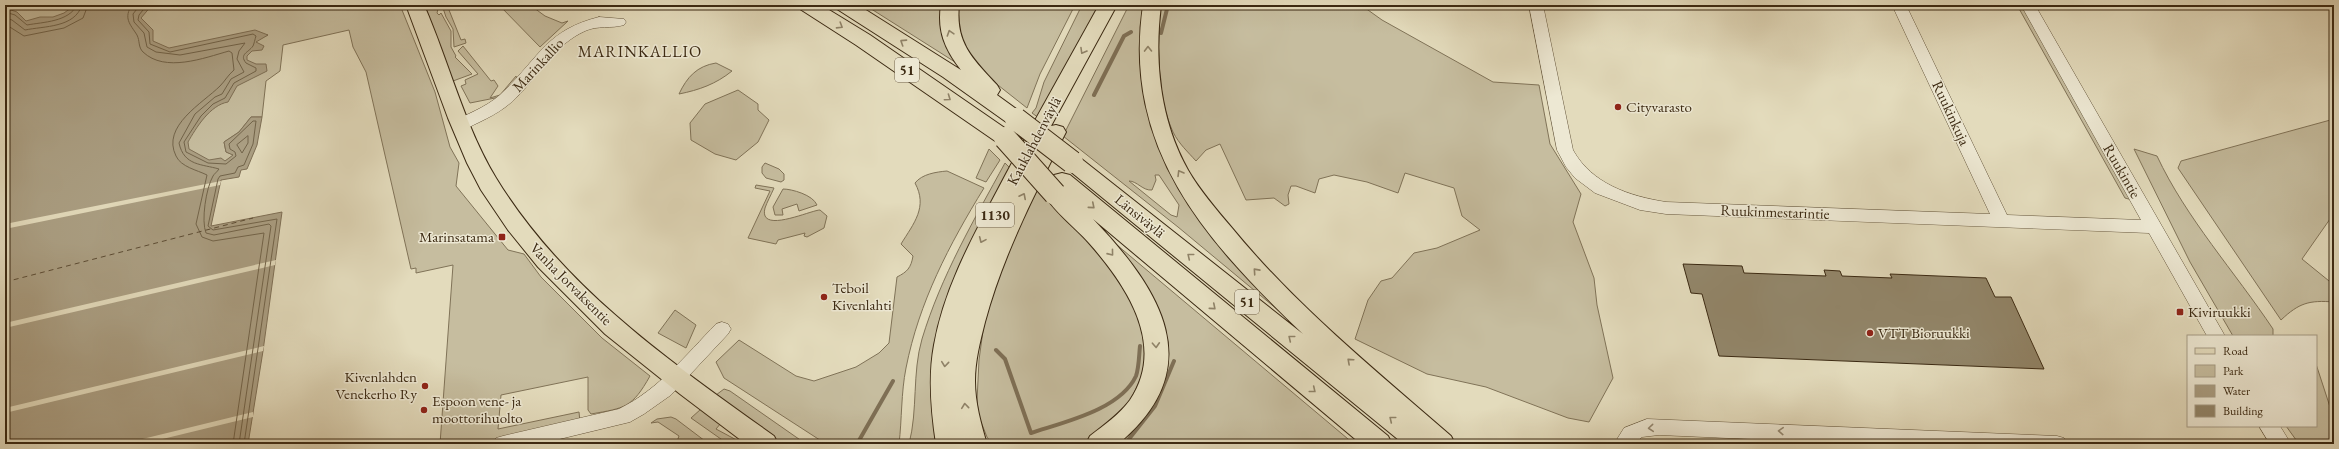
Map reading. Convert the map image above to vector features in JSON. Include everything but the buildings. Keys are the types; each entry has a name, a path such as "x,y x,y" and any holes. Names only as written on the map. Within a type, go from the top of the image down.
{"main road":[{"name":"Vanha Jorvaksentie","path":"415,5 462,124 489,183 519,228 543,260 592,308 676,377 765,444"},
{"name":"51","path":"807,5 862,40 1063,179"},
{"name":"Länsiväylä","path":"844,5 950,72 1016,119 1063,179 1379,444"},
{"path":"950,5 948,30 955,46 963,59 1016,119"},
{"name":"Kauklahdenväylä","path":"949,444 943,411 946,344 954,311 965,278 992,221 1064,84 1108,5"},
{"name":"Kauklahdenväylä","path":"974,444 964,410 962,372 984,280 1014,213 1124,5"},
{"path":"1152,5 1147,31 1154,107 1164,137 1178,170 1230,243 1262,278 1324,338 1442,444"},
{"name":"Länsiväylä","path":"1063,179 1423,444"},
{"path":"1063,179 1097,236 1126,272 1147,308 1156,343 1154,374 1140,406 1120,427 1099,444"}],"street":[{"name":"Ruukinmestarintie","path":"1536,5 1565,150 1581,174 1608,192 1640,204 1666,208 2154,227"},
{"name":"Ruukinkuja","path":"1899,5 2002,221"},
{"name":"Ruukintie","path":"2028,5 2215,335"},
{"name":"Marinkallio","path":"462,124 497,106 510,94 556,41 573,29 598,22 619,22"},
{"path":"502,444 623,416 645,405 676,377 722,329"},
{"path":"1624,444 1625,440 1634,431 1647,428 1665,427 2057,444"},
{"path":"2270,427 2281,444"}],"green space":[{"path":"5,5 400,5 435,92 450,147 459,163 456,186 508,250 524,254 541,277 602,338 650,376 644,387 632,401 626,405 620,408 591,414 588,410 588,377 501,395 498,429 579,412 580,422 473,444 440,444 453,265 416,273 416,268 411,269 366,72 353,47 349,30 283,45 280,71 266,81 262,117 251,117 239,132 224,142 226,152 234,155 217,167 167,154 253,41 268,35 5,89"},
{"path":"423,5 439,5 437,13 439,15 441,13 451,31 451,47 456,56 455,57 472,74 453,81"},
{"path":"442,5 447,5 461,40 465,39 466,43 454,47 453,29 446,17"},
{"path":"499,5 530,5 545,16 562,23 568,21 540,47"},
{"path":"865,5 945,5 957,62 955,62"},
{"path":"959,5 1075,5 1040,74 1027,108 989,78 963,48 956,14"},
{"path":"1082,5 1101,5 1039,118 1032,113 1036,108 1044,82"},
{"path":"1129,5 1145,5 1141,45 1143,84 1151,121 1166,159 1290,320 1178,227 1063,136","holes":["1155,175 1159,175 1179,205 1177,217 1171,215 1129,181 1132,181 1146,189 1152,190 1156,180"]},
{"path":"1160,5 1361,5 1382,20 1493,82 1539,85 1550,144 1581,194 1573,222 1594,278 1597,305 1613,378 1589,422 1568,418 1486,387 1427,374 1355,339 1368,300 1381,281 1392,278 1414,253 1437,248 1480,230 1462,216 1454,188 1405,173 1398,193 1367,182 1334,175 1319,179 1315,193 1296,186 1291,186 1288,195 1289,204 1285,206 1274,198 1246,200 1220,144 1206,150 1196,161 1173,132 1167,118 1159,70"},
{"path":"2017,5 2023,5 2132,200 2125,198"},
{"path":"463,46 491,81 494,80 498,86 490,98 500,95 516,76 517,79 500,97 470,103 461,86 466,84 465,80 478,74 458,51"},
{"path":"716,63 732,71 720,80 707,86 679,94 685,82 693,73 709,64"},
{"path":"738,90 758,104 758,110 769,120 758,142 736,160 715,154 691,140 690,123 705,104"},
{"path":"2334,119 2334,220 2330,219 2302,259 2334,285 2334,302 2311,302 2299,306 2281,320 2178,168 2181,161"},
{"path":"989,149 1000,160 986,182 976,178"},
{"path":"2134,149 2157,156 2196,223 2273,329 2273,335 2232,335 2190,262"},
{"path":"765,163 779,169 784,174 784,180 781,182 766,178 762,173 762,167"},
{"path":"1005,163 1012,170 941,444 909,444 912,431 917,365 922,339 948,271"},
{"path":"947,171 984,188 947,253 927,297 919,320 904,377 899,444 826,444 724,378 716,362 739,340 796,376 814,381 856,367 879,353 889,343 897,277 908,269 913,256 901,244 915,222 920,207 919,192 915,183 921,177"},
{"path":"756,185 774,188 765,208 765,216 769,220 786,219 820,210 827,216 824,228 807,237 804,236 805,233 778,240 776,244 748,238 770,191 755,188"},
{"path":"1034,186 1095,244 1144,321 1148,362 1128,406 1085,444 992,444 987,437 979,417 977,401 979,360 987,301"},
{"path":"783,189 797,191 811,198 817,205 799,211 797,204 782,209 783,215 775,215 773,207"},
{"path":"1111,240 1354,444 1111,444 1165,370"},
{"path":"675,310 696,325 686,348 658,333"},
{"path":"2317,367 2332,413 2334,414 2334,444 2299,444 2287,427 2317,427"},
{"path":"724,389 730,391 806,444 781,444 716,395"},
{"path":"701,409 721,423 716,429 744,444 728,444 691,418"},
{"path":"671,417 676,419 709,444 676,444 679,436 658,422 651,423 657,419"}],"water":[{"path":"5,5 9,5 8,9 17,12 26,21 40,17 53,17 64,13 75,5 152,5 141,18 153,30 153,41 169,48 255,30 268,35 256,42 264,46 262,50 252,51 247,56 247,60 256,64 266,64 267,71 237,86 228,102 215,108 204,118 188,142 189,149 209,160 221,158 225,161 233,155 226,152 224,142 239,132 251,117 262,117 257,145 247,169 241,170 239,177 221,180 211,226 282,212 263,351 248,444 5,444"}],"pier":[{"path":"221,181 220,185 5,229 5,224"},
{"path":"276,260 275,265 5,328 5,323"},
{"path":"264,346 263,351 5,413 5,408"},
{"path":"253,412 253,417 142,444 122,444"}],"waterway":[{"path":"1161,33 1168,5"},
{"path":"1094,95 1124,36 1131,32"},
{"path":"996,350 1005,359 1031,433 1090,413 1117,398 1128,388 1136,376 1140,346"},
{"path":"1125,444 1155,406 1174,361"},
{"path":"857,444 893,381"}],"ferry route":[{"path":"5,282 253,218"}],"place":[{"name":"Cityvarasto","path":"1618,107"},
{"name":"Marinsatama","path":"502,237"},
{"name":"Teboil Kivenlahti","path":"824,297"},
{"name":"Kiviruukki","path":"2180,312"},
{"name":"VTT Bioruukki","path":"1870,333"},
{"name":"Kivenlahden Venekerho Ry","path":"425,386"},
{"name":"Espoon vene- ja moottorihuolto","path":"424,410"}],"district":[{"name":"MARINKALLIO","path":"640,51"}]}
